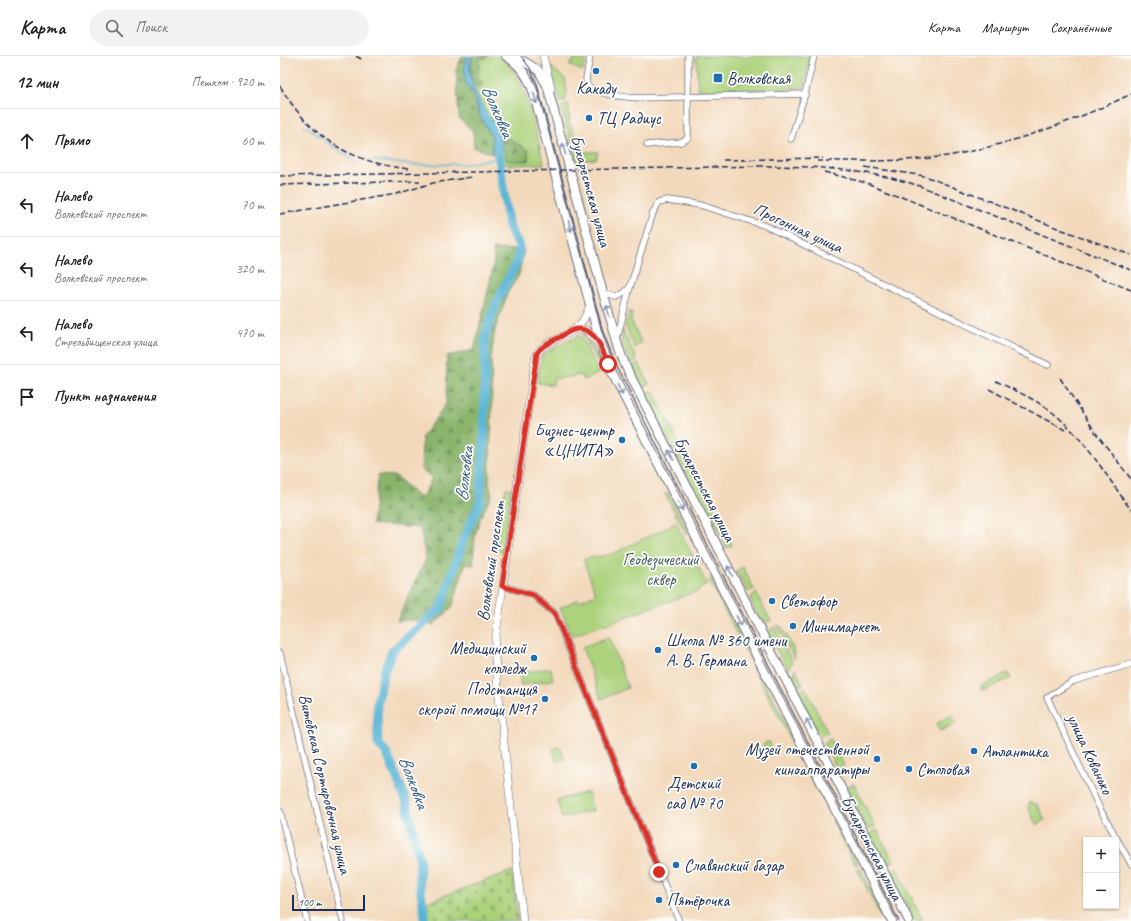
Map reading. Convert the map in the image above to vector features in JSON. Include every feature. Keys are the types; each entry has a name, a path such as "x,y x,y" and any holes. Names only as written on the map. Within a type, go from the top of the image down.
{"main road":[{"path":"506,56 519,59"},
{"name":"Бухарестская улица","path":"519,59 539,72 544,78 616,340 633,380 908,918"},
{"name":"Бухарестская улица","path":"519,59 529,80 537,104 590,305 602,347 612,372 892,921"},
{"path":"529,80 532,73 539,72"},
{"path":"896,921 908,918"}],"street":[{"path":"543,56 552,91 552,104"},
{"path":"590,56 586,79 587,85 591,88 631,98 805,94"},
{"path":"647,145 681,142 688,138 688,56"},
{"path":"791,139 805,94 814,56"},
{"name":"Прогонная улица","path":"616,340 630,287 653,213 658,204 668,200 700,205 766,226 1048,365"},
{"path":"603,293 616,297 621,295 630,287"},
{"name":"Волковский проспект","path":"523,921 494,649 535,359 538,351 544,345 575,329 586,316 590,305"},
{"path":"575,329 587,330 602,347"},
{"path":"502,586 533,595 555,614 679,921"},
{"name":"Витебская Сортировочная улица","path":"280,652 343,921"},
{"name":"улица Кованько","path":"1131,664 1074,681 1047,697 1100,807 1131,864"},
{"path":"280,811 307,921"}],"green space":[{"path":"462,56 466,56 464,68 466,83 473,94 480,118 492,137 492,154 474,147 473,131 459,118 456,70"},
{"path":"472,56 497,56 507,63 515,74 523,88 544,164 508,165 502,162 501,144 498,130 486,113 472,84 470,63"},
{"path":"473,56 488,56 480,59 478,76 483,85 478,87 476,87 470,73"},
{"path":"575,56 586,56 583,71 569,65 570,63 573,63"},
{"path":"696,56 810,56 804,86 801,88 698,91"},
{"path":"550,66 565,79 567,90 565,102 560,102"},
{"path":"569,104 569,122 583,152 598,152 596,159 585,160 585,164 577,164 561,107"},
{"path":"501,126 505,128 509,139 528,150 529,161 506,160 500,128"},
{"path":"493,249 524,250 519,275 508,292 495,330 491,358 492,409 489,483 492,495 481,516 475,535 473,565 465,564 452,608 433,625 414,620 397,621 426,559 420,528 372,524 378,475 396,476 421,499 432,478 421,469 422,437 446,404 447,356 474,350 492,273 494,261"},
{"path":"629,312 632,312 631,320 641,342 635,348 625,325"},
{"path":"622,329 637,360 630,364 622,343"},
{"path":"585,333 606,372 604,374 583,334"},
{"path":"580,335 599,373 584,380 581,375 554,379 553,385 537,383 542,356"},
{"path":"639,363 649,384 642,388 631,367"},
{"path":"653,391 681,447 674,451 645,394"},
{"path":"684,453 721,524 714,528 677,457"},
{"path":"506,488 512,489 502,553 497,550 495,544 497,541 496,538"},
{"path":"668,493 689,533 686,534 665,494"},
{"name":"Геодезический сквер","path":"676,523 707,584 698,591 572,636 560,608 578,599 579,601 596,594 583,559 612,554"},
{"path":"722,526 732,545 727,548 717,529"},
{"path":"743,567 754,589 748,592 736,571"},
{"path":"712,578 796,742 793,744 709,580"},
{"path":"756,593 771,621 763,620 755,610 750,599"},
{"path":"777,625 782,627 795,652 794,659"},
{"path":"774,627 792,662 788,670 767,633"},
{"path":"609,637 628,688 601,699 582,647"},
{"path":"551,668 553,680 521,685 519,673"},
{"path":"795,669 803,684 799,686 794,684 792,681"},
{"path":"1008,673 1011,678 982,691 981,686"},
{"path":"805,687 828,733 822,735 818,733 798,693"},
{"path":"952,715 956,723 940,731 937,723"},
{"path":"830,738 844,765 837,769 824,744"},
{"path":"766,742 770,742 771,748 768,753 763,754 761,748"},
{"path":"559,746 565,758 556,762 553,749"},
{"path":"798,747 820,790 818,792 795,748"},
{"path":"854,784 875,826 868,830 846,787"},
{"path":"588,792 593,811 562,818 557,800"},
{"path":"1030,802 1037,804 1045,820 1036,825 1028,807"},
{"path":"835,820 858,864 855,865 832,821"},
{"path":"877,830 894,862 885,864 870,834"},
{"path":"896,867 923,921 915,921 889,872"},
{"path":"860,868 887,921 883,921 857,869"},
{"path":"512,871 518,921 427,921 427,902"}],"water":[{"path":"467,56 472,56 470,70 472,84 485,111 496,126 499,135 502,148 502,162 498,162 496,157 493,155 492,137 481,117 473,94 466,83 464,67"}],"waterway":[{"path":"304,125 355,162"},
{"name":"Волковка","path":"424,921 425,915 419,881 420,862 406,800 386,752 378,744 377,703 384,672 392,651 441,608 463,540 480,502 484,445 485,337 496,304 518,259 519,249 519,244 513,236 508,222 498,151"},
{"path":"371,160 414,165 465,164 498,158"}],"tram line":[{"path":"521,56 530,68 537,84 603,332 616,365 899,921"}],"railway":[{"path":"356,56 363,60"},
{"path":"280,86 305,120 334,144 350,153 368,160 388,166 409,169"},
{"path":"817,161 882,161 947,156 970,152 1041,131 1110,104 1131,94"},
{"path":"723,160 823,158"},
{"path":"280,176 760,166 820,168 859,172 878,175 917,185 1131,270"},
{"path":"865,167 925,176 1131,255"},
{"path":"824,172 867,183 1131,290"},
{"path":"280,214 396,194 433,183 472,177"},
{"path":"280,185 420,181"},
{"path":"1060,378 1096,433 1131,479"},
{"path":"996,381 1039,403 1063,422 1085,445 1131,510"},
{"path":"989,389 1065,430"}],"place":[{"name":"Какаду","path":"596,71"},
{"name":"Волковская","path":"718,78"},
{"name":"ТЦ Радиус","path":"589,118"},
{"name":"Бизнес-центр «ЦНИТА»","path":"622,440"},
{"name":"Светофор","path":"772,601"},
{"name":"Минимаркет","path":"793,626"},
{"name":"Школа № 360 имени А. В. Германа","path":"658,650"},
{"name":"Медицинский колледж","path":"534,658"},
{"name":"Подстанция скорой помощи №17","path":"545,699"},
{"name":"Атлантика","path":"974,751"},
{"name":"Музей отечественной киноаппаратуры","path":"877,759"},
{"name":"Детский сад № 70","path":"694,766"},
{"name":"Столовая","path":"909,769"},
{"name":"Славянский базар","path":"676,865"},
{"name":"Пятёрочка","path":"659,900"}],"route":[{"path":"608,364 602,347 590,332 582,329 575,329 544,345 537,353 534,363 502,586 530,593 537,597 554,612 659,872"}]}
